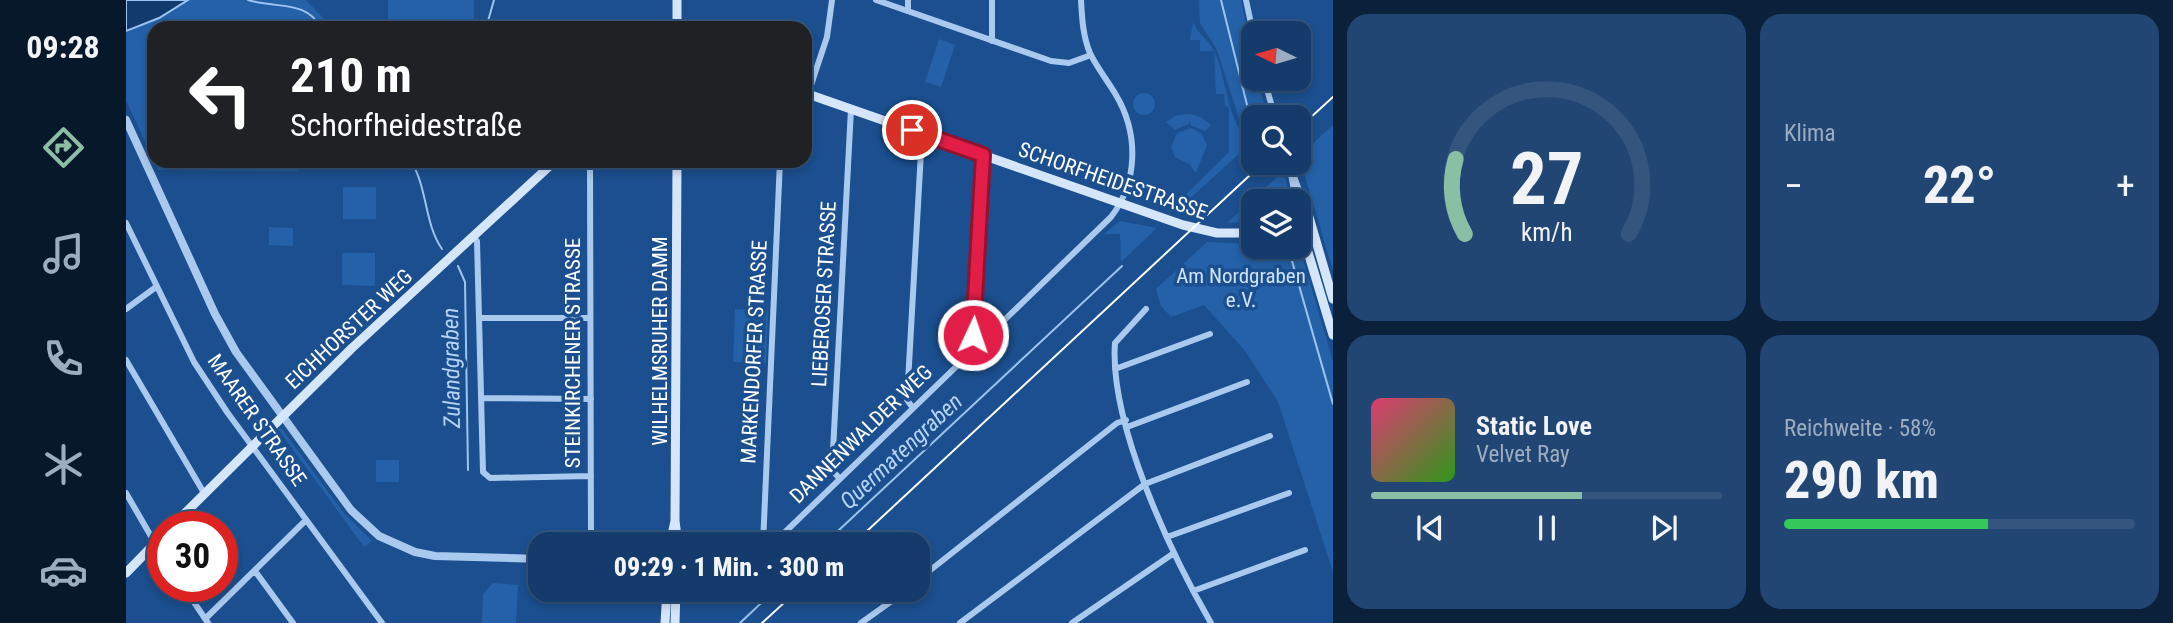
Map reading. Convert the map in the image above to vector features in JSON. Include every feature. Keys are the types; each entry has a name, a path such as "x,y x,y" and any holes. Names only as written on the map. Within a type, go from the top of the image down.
{"main road":[{"path":"677,0 677,21"},
{"name":"SCHORFHEIDESTRASSE","path":"812,95 1200,230 1241,233"},
{"name":"EICHHORSTER WEG","path":"187,511 282,417 547,168"},
{"name":"WILHELMSRUHER DAMM","path":"676,532 677,168"},
{"path":"1312,228 1333,299"},
{"path":"1309,259 1333,335"},
{"name":"WILHELMSRUHER DAMM","path":"673,532 675,521"},
{"path":"126,573 147,551"},
{"path":"666,623 667,602"},
{"path":"675,623 676,602"}],"street":[{"path":"812,77 827,37 832,0"},
{"path":"876,0 1060,63 1091,55"},
{"path":"908,0 908,11"},
{"path":"992,0 992,41"},
{"name":"DANNENWALDER WEG","path":"782,532 1111,217 1121,204 1132,170 1132,137 1125,111 1091,55 1084,32 1082,0"},
{"path":"1246,0 1250,21"},
{"name":"LIEBEROSER STRASSE","path":"840,479 832,470 851,109"},
{"path":"126,120 147,166"},
{"path":"913,408 906,400 922,134"},
{"path":"979,343 973,335 983,155"},
{"path":"148,168 215,314 243,364 351,510 384,539 405,549 435,556 528,559"},
{"name":"STEINKIRCHENER STRASSE","path":"590,168 591,532"},
{"name":"MARKENDORFER STRASSE","path":"764,532 780,168"},
{"name":"MAARER STRASSE","path":"126,223 194,362 305,521 382,623"},
{"path":"473,237 477,241 483,472 490,478 592,476"},
{"path":"126,309 156,287"},
{"path":"1146,309 1115,343 1115,369 1127,424 1145,484 1174,553 1211,623"},
{"path":"479,318 590,318"},
{"path":"1115,369 1210,334"},
{"path":"126,360 204,493"},
{"path":"930,570 1117,423 1127,424 1247,382"},
{"path":"481,398 591,399"},
{"path":"960,623 1145,484 1270,436"},
{"path":"126,493 147,531"},
{"path":"1167,537 1289,493"},
{"path":"194,602 206,621 305,521"},
{"path":"1193,591 1305,550"},
{"path":"1072,623 1174,553"},
{"path":"255,571 293,623"},
{"path":"861,623 890,602"}],"green space":[{"path":"188,0 306,0 326,21 151,21"},
{"path":"388,0 474,0 474,21 388,21"},
{"path":"1199,0 1241,0 1245,21 1241,21 1241,91 1260,91 1265,105 1241,105 1241,125 1217,50 1200,23"},
{"path":"1193,22 1214,51 1200,51 1200,40 1190,40"},
{"path":"147,23 147,146 126,100 126,31"},
{"path":"939,39 955,45 941,87 925,82"},
{"path":"1214,51 1232,113 1241,131 1241,152 1175,212 1170,210 1229,152 1229,107 1225,106 1224,94 1216,94"},
{"path":"1144,93 1152,96 1155,104 1152,112 1144,115 1136,112 1133,104 1136,96"},
{"path":"1177,115 1201,117 1211,125 1205,131 1190,125 1190,118 1189,124 1175,130 1166,122"},
{"path":"1333,125 1333,271 1311,189 1305,175 1311,175 1311,145"},
{"path":"1191,128 1201,133 1207,145 1196,173 1189,164 1175,157 1171,147 1177,133"},
{"path":"157,168 298,168 298,171"},
{"path":"1285,175 1288,189 1264,189 1278,176"},
{"path":"343,187 376,187 376,219 343,219"},
{"path":"1241,210 1241,222 1227,223"},
{"path":"1120,221 1157,228 1121,262 1120,234 1104,234"},
{"path":"269,227 293,228 293,246 269,245"},
{"name":"Am Nordgraben e.V.","path":"1207,242 1241,243 1241,259 1303,259 1333,361 1333,572 1278,402 1246,352 1204,305 1171,317 1161,306 1156,289"},
{"path":"342,253 375,253 375,286 342,285"},
{"path":"735,309 768,311 766,363 733,362"},
{"path":"354,311 382,312 354,339"},
{"path":"1026,350 1024,355 833,532"},
{"path":"278,429 282,429 343,512 372,541 364,547"},
{"path":"376,460 399,460 399,482 376,482"},
{"path":"493,583 518,585 516,623 482,623 483,594"}],"shaded area":[{"path":"126,0 188,0 159,18 126,31"}],"waterway":[{"path":"248,0 300,9 316,21"},
{"path":"488,21 494,0"},
{"path":"1221,0 1247,105"},
{"name":"Zulandgraben","path":"414,168 432,228 442,249"},
{"path":"1291,259 1333,404"},
{"name":"Zulandgraben","path":"458,266 465,282 468,470"},
{"name":"Quermatengraben","path":"837,532 1122,266"},
{"name":"Quermatengraben","path":"740,623 762,602"}],"tram line":[{"path":"1311,117 1333,97"},
{"path":"866,532 1250,175"},
{"path":"762,623 785,602"}],"route":[{"path":"912,130 983,155 973,335"}]}
